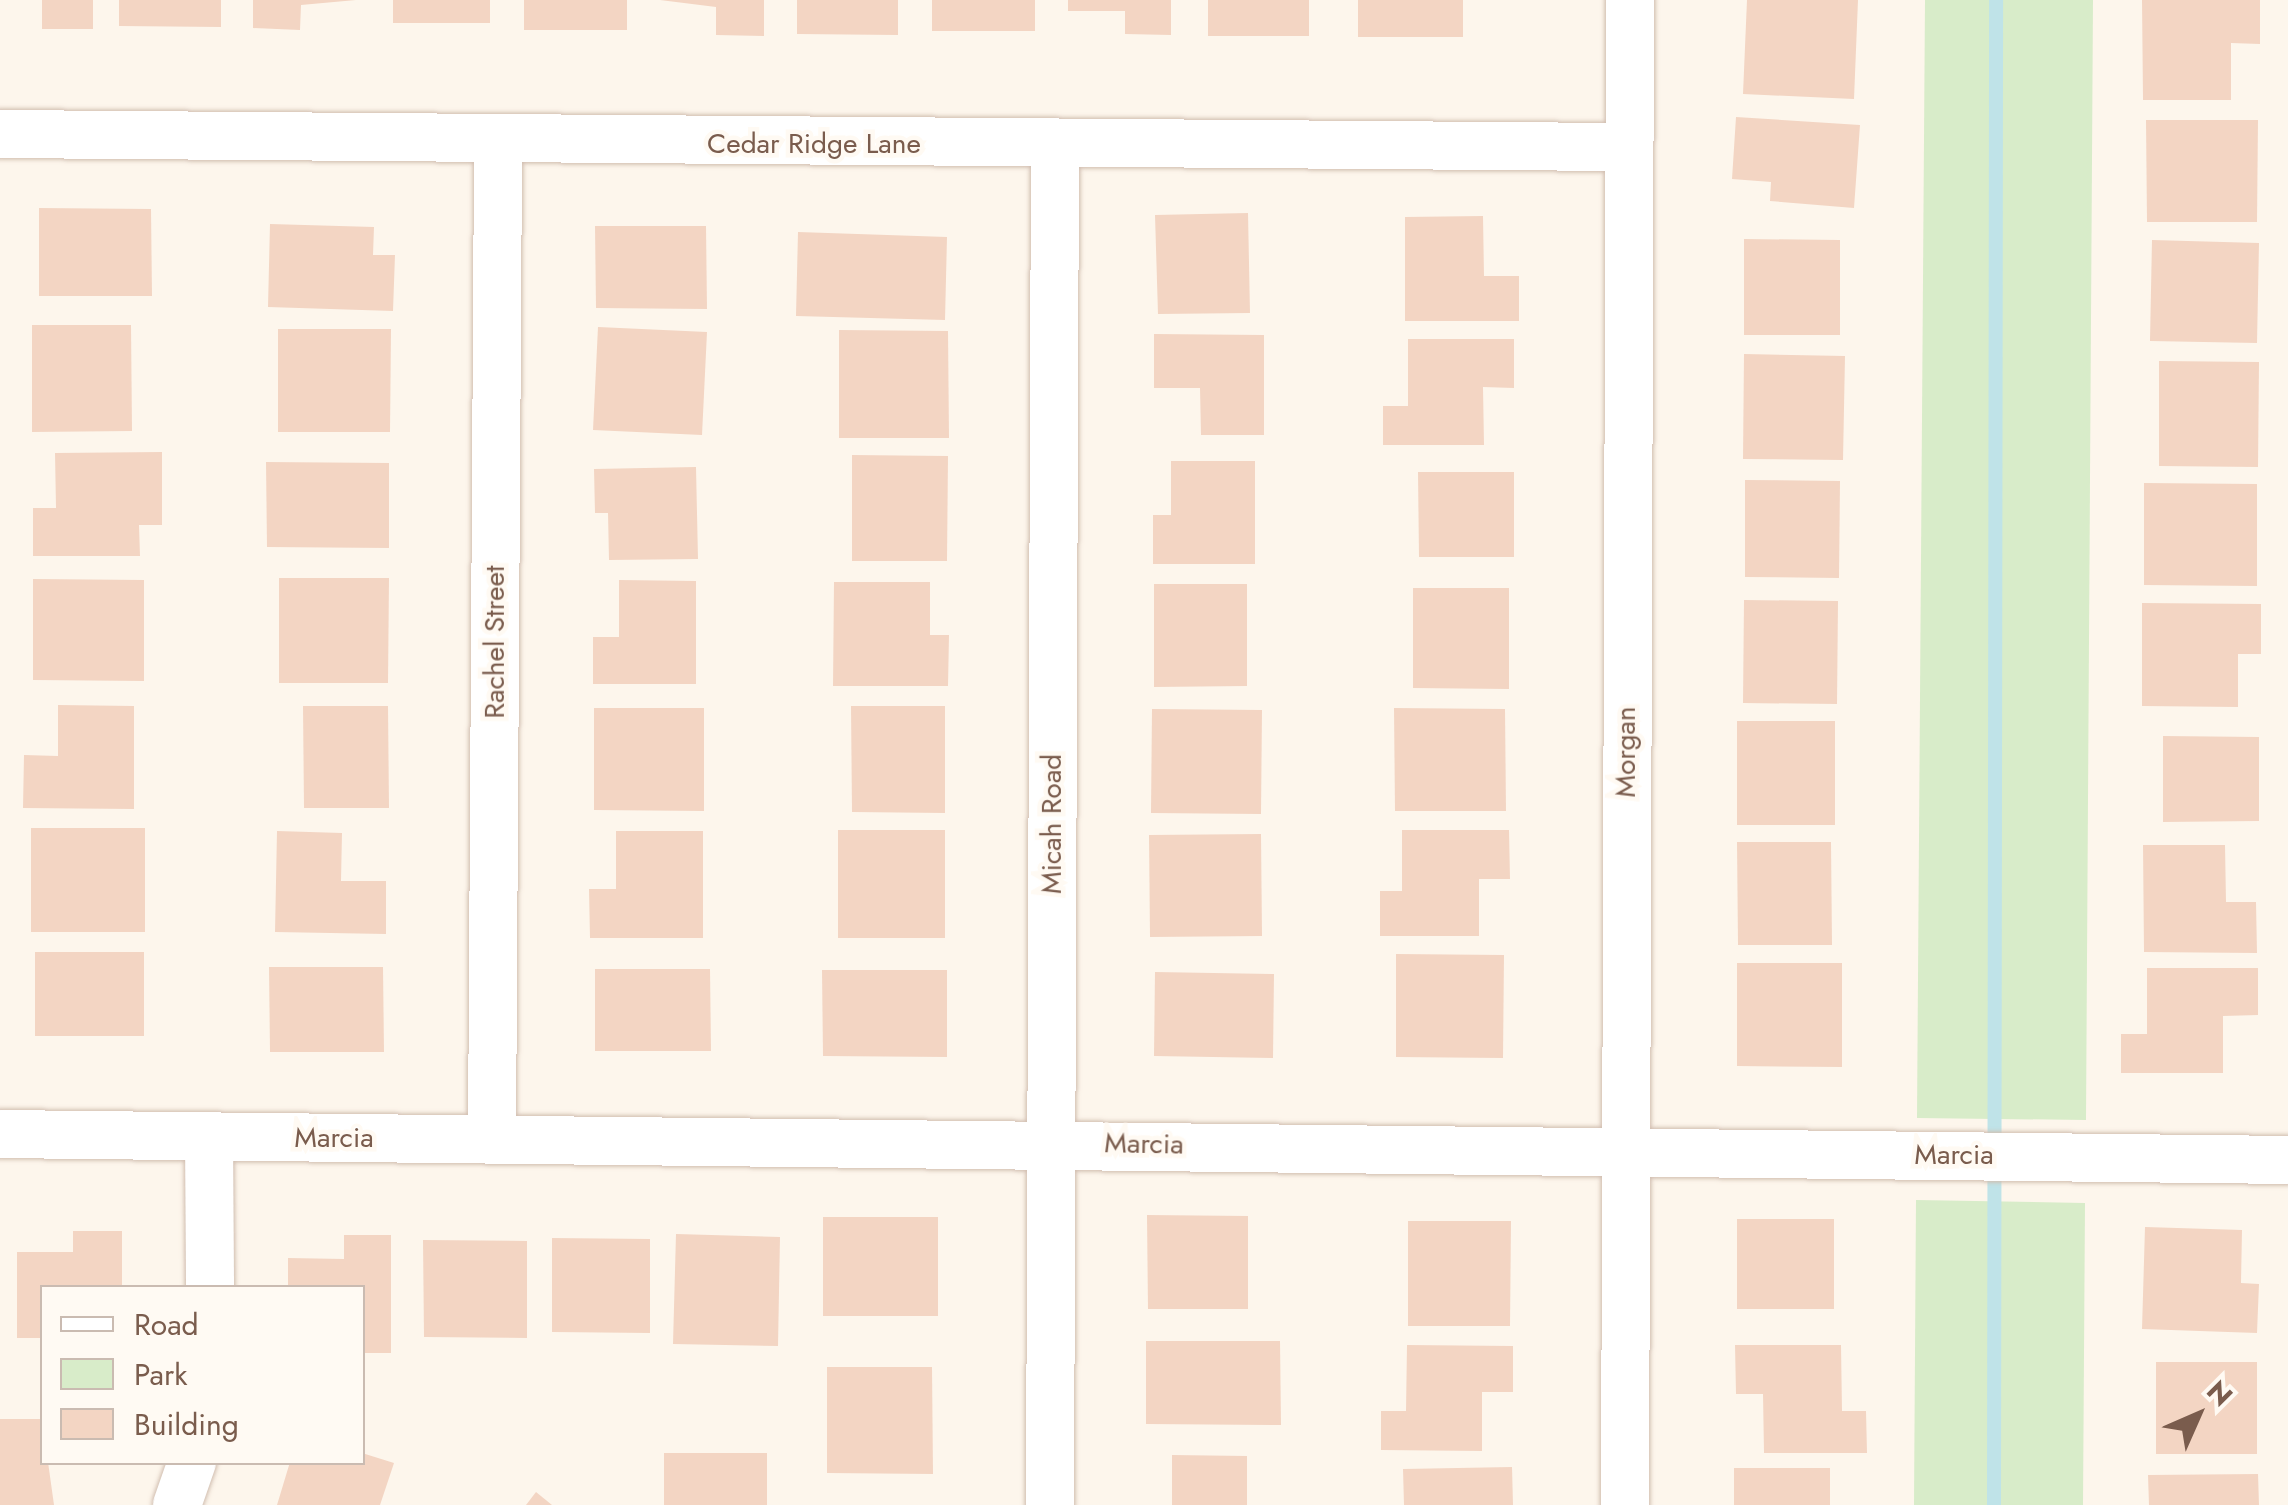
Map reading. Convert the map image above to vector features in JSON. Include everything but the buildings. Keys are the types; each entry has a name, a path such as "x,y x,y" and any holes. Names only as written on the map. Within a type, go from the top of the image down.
{"street":[{"name":"Morgan","path":"1625,1505 1630,0"},
{"name":"Cedar Ridge Lane","path":"0,134 498,144 1628,148"},
{"name":"Rachel Street","path":"492,1139 498,144"},
{"name":"Micah Road","path":"1050,1505 1055,144"},
{"name":"Marcia","path":"0,1134 1940,1156 2068,1154 2288,1160"},
{"path":"210,1137 210,1285"},
{"path":"177,1505 191,1465"}],"green space":[{"path":"1925,0 2093,0 2086,1120 1917,1118"},
{"path":"1916,1200 2085,1203 2083,1505 1914,1505"}],"waterway":[{"path":"1994,1505 1996,0"}]}
